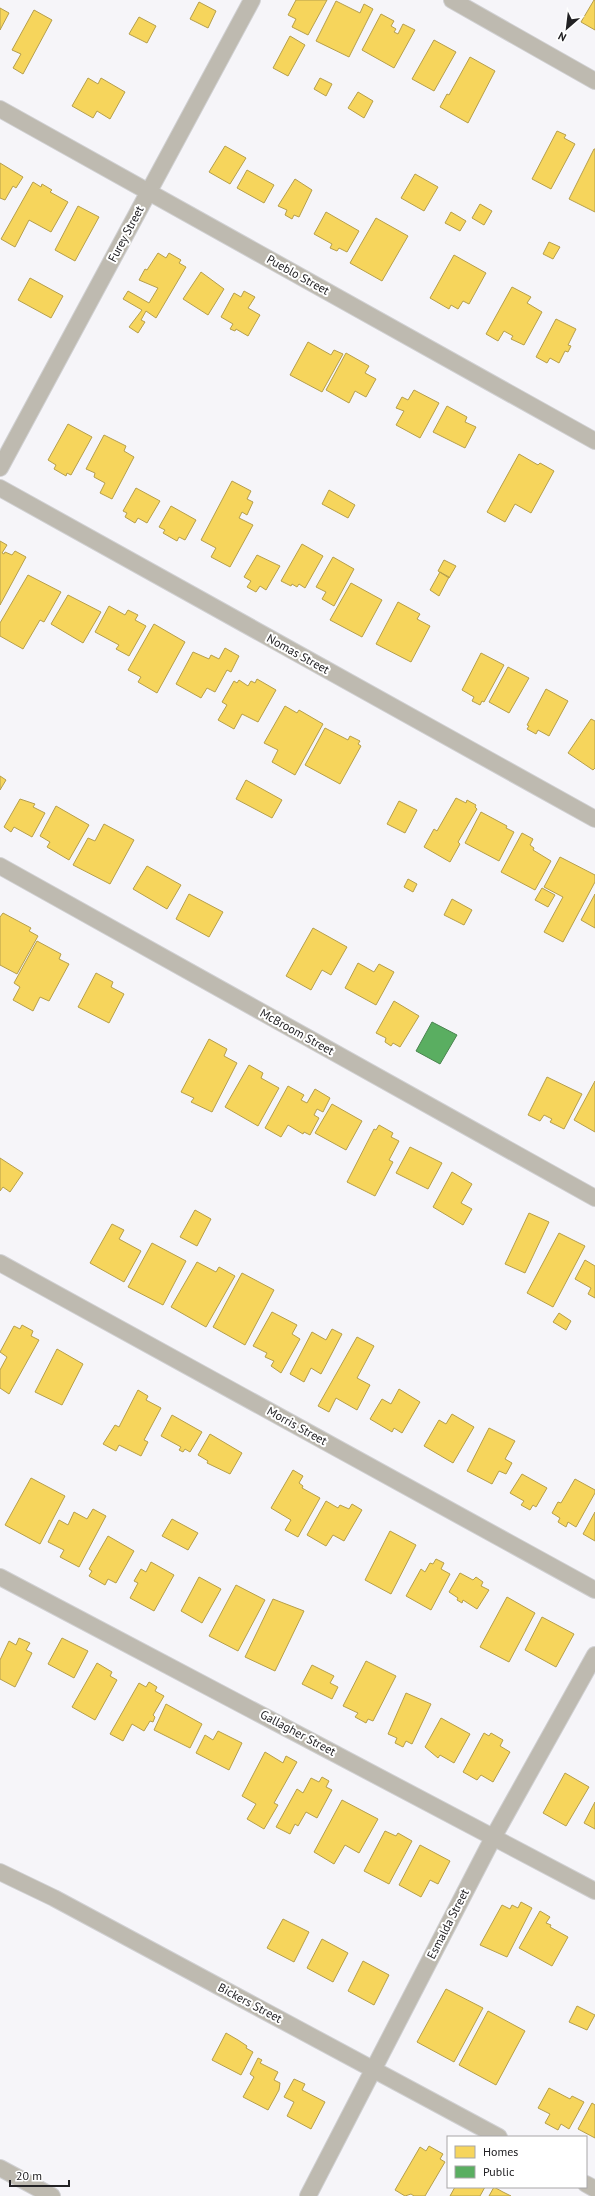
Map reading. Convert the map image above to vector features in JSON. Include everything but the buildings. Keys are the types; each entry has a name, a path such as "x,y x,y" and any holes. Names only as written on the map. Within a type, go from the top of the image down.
{"street":[{"name":"Furey Street","path":"0,468 252,0"},
{"path":"452,0 595,81"},
{"name":"Pueblo Street","path":"0,108 595,441"},
{"name":"Nomas Street","path":"0,488 595,819"},
{"name":"McBroom Street","path":"0,866 595,1198"},
{"name":"Morris Street","path":"0,1263 595,1590"},
{"name":"Gallagher Street","path":"0,1577 494,1836 595,1891"},
{"name":"Esmalda Street","path":"308,2196 494,1836 595,1655"},
{"name":"Bickers Street","path":"0,1872 54,1898 497,2136"},
{"path":"0,2168 52,2196"}]}
